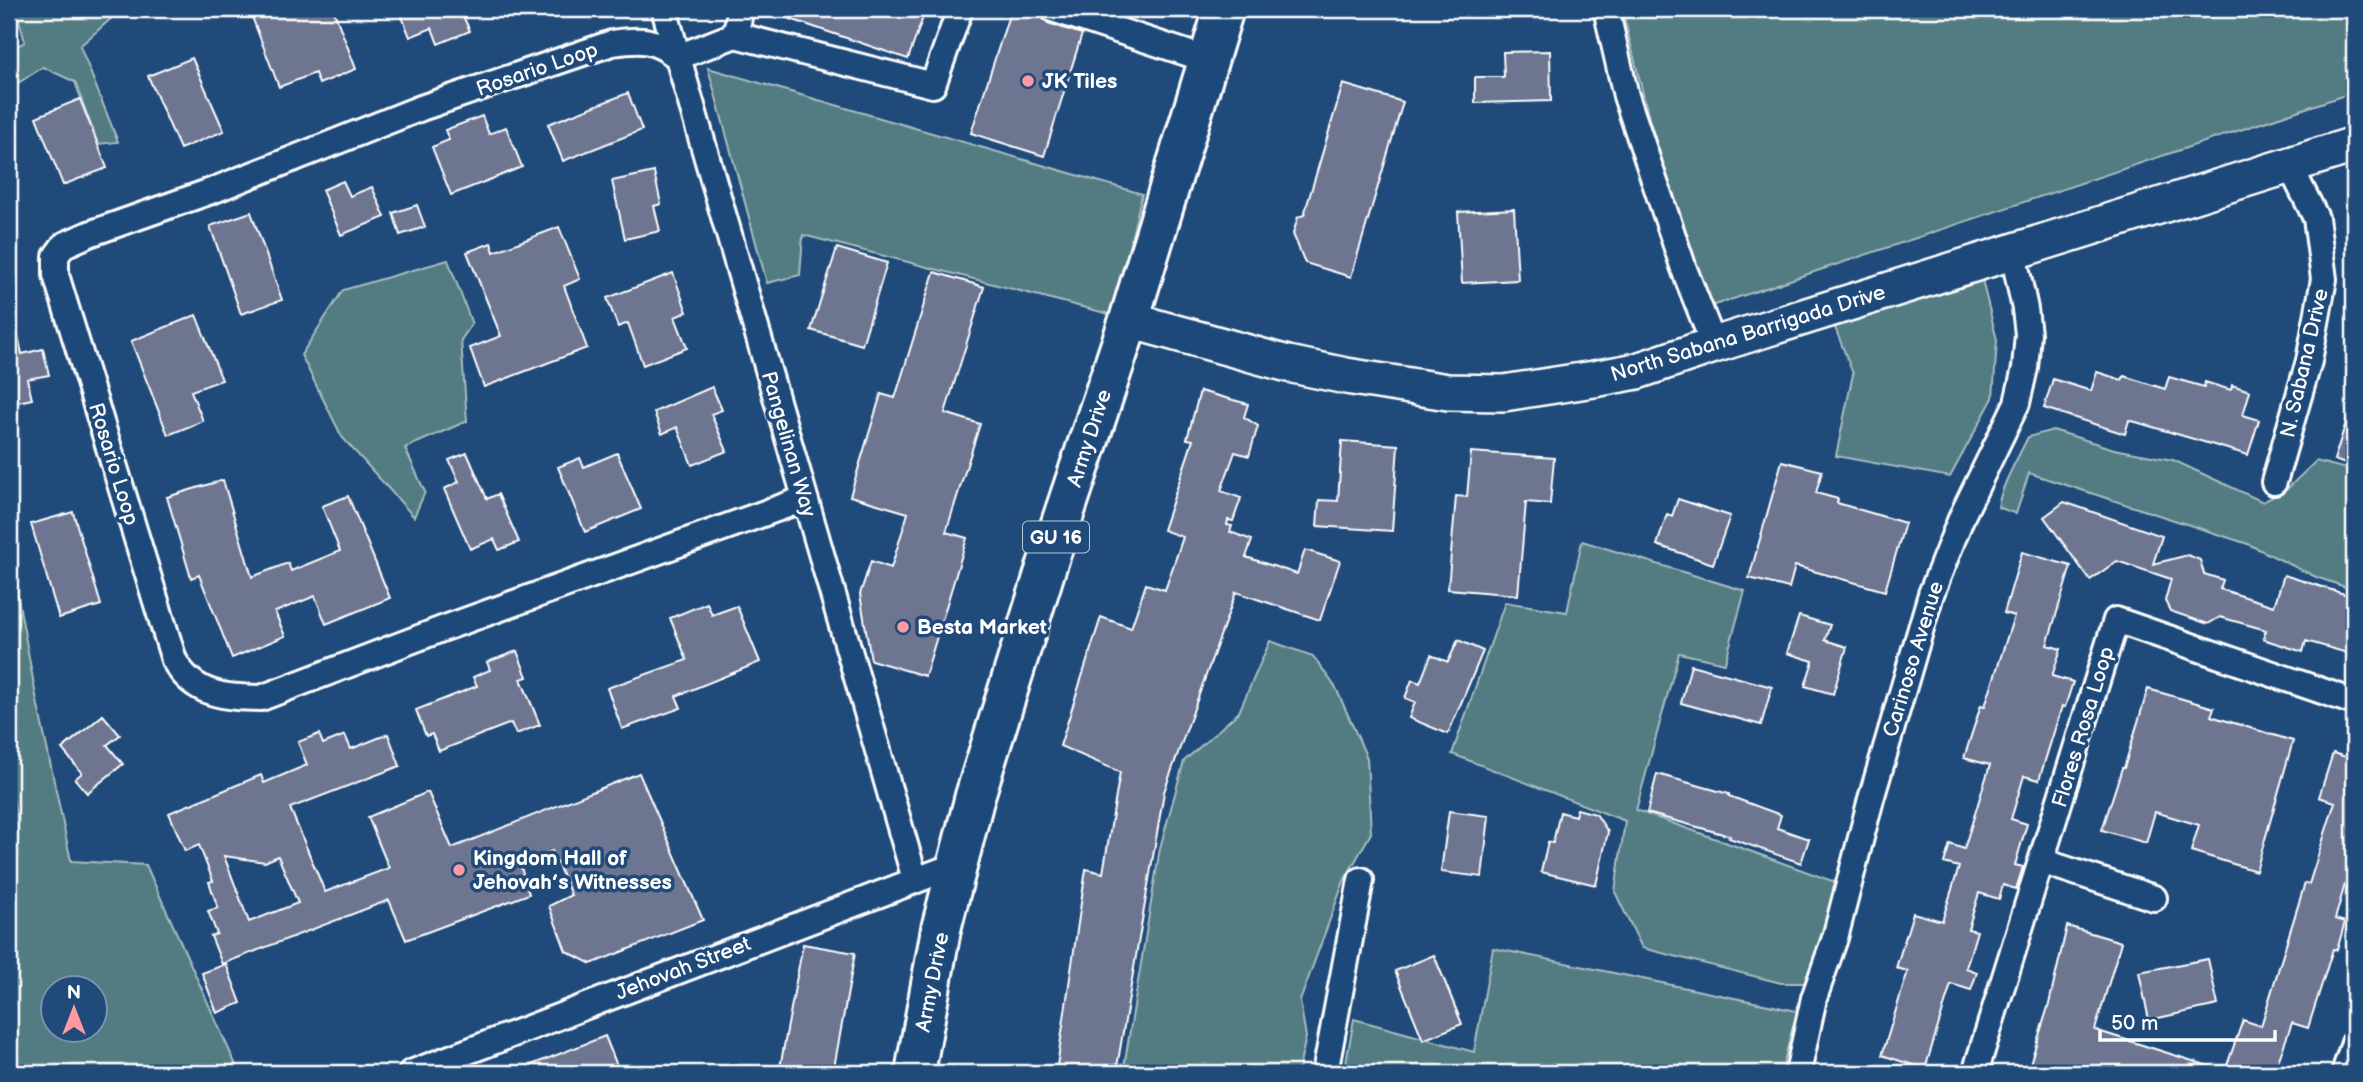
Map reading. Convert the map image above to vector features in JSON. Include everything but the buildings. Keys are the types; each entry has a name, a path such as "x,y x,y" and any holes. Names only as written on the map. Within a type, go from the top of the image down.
{"main road":[{"name":"Army Drive","path":"915,1073 931,980 956,865 1020,649 1129,320 1224,9"},
{"name":"North Sabana Barrigada Drive","path":"1129,320 1296,366 1346,376 1448,392 1504,393 1637,371 2354,145"}],"street":[{"name":"Pangelinan Way","path":"664,9 915,878"},
{"path":"735,35 741,9"},
{"path":"678,57 735,35 933,85 960,9"},
{"path":"1053,9 1208,60"},
{"path":"1606,9 1626,96 1684,269 1714,345"},
{"name":"Rosario Loop","path":"678,57 661,45 642,39 612,43 421,108 275,167 64,245 56,256 56,275 174,660 181,672 209,693 261,698 479,615 804,499"},
{"name":"N. Sabana Drive","path":"2274,482 2309,361 2324,279 2316,218 2290,166"},
{"name":"Carinoso Avenue","path":"1798,1073 1814,998 1835,938 1871,799 1931,594 1962,516 2017,402 2025,368 2028,334 2013,253"},
{"name":"Flores Rosa Loop","path":"1975,1073 2116,620 2354,702"},
{"path":"2041,861 2154,898"},
{"name":"Jehovah Street","path":"411,1073 915,878 956,865"},
{"path":"1325,1073 1361,880"},
{"path":"2344,1073 2354,1043"}],"green space":[{"path":"16,9 122,9 80,46 118,142 98,144 75,82 43,67 9,89 9,50 25,42"},
{"path":"1622,9 2354,9 2354,92 1706,308 1649,118"},
{"path":"708,68 1142,194 1113,315 803,235 800,275 767,283"},
{"path":"448,260 472,324 461,340 467,421 405,448 425,492 414,517 342,437 301,355 343,290"},
{"path":"1979,268 1997,340 1993,398 1950,477 1836,456 1853,374 1831,317"},
{"path":"2053,430 2114,449 2173,460 2263,502 2286,490 2316,461 2354,471 2354,590 2316,577 2248,544 2029,473 2016,514 1998,507 2006,481 2028,437"},
{"path":"1582,541 1745,591 1725,663 1679,653 1636,810 1838,883 1808,983 1781,983 1642,948 1615,892 1625,821 1452,754 1505,602 1567,612"},
{"path":"9,549 37,701 71,861 146,865 239,1072 9,1073 9,921 16,815 9,781"},
{"path":"1270,641 1313,656 1336,688 1367,758 1371,833 1344,881 1300,1001 1306,1037 1298,1073 1123,1073 1160,848 1184,761 1239,712"},
{"path":"1493,948 1797,1011 1781,1073 1385,1073 1346,1063 1354,1019 1474,1052"}],"place":[{"name":"JK Tiles","path":"1028,81"},
{"name":"Besta Market","path":"903,627"},
{"name":"Kingdom Hall of Jehovah’s Witnesses","path":"459,870"}]}
